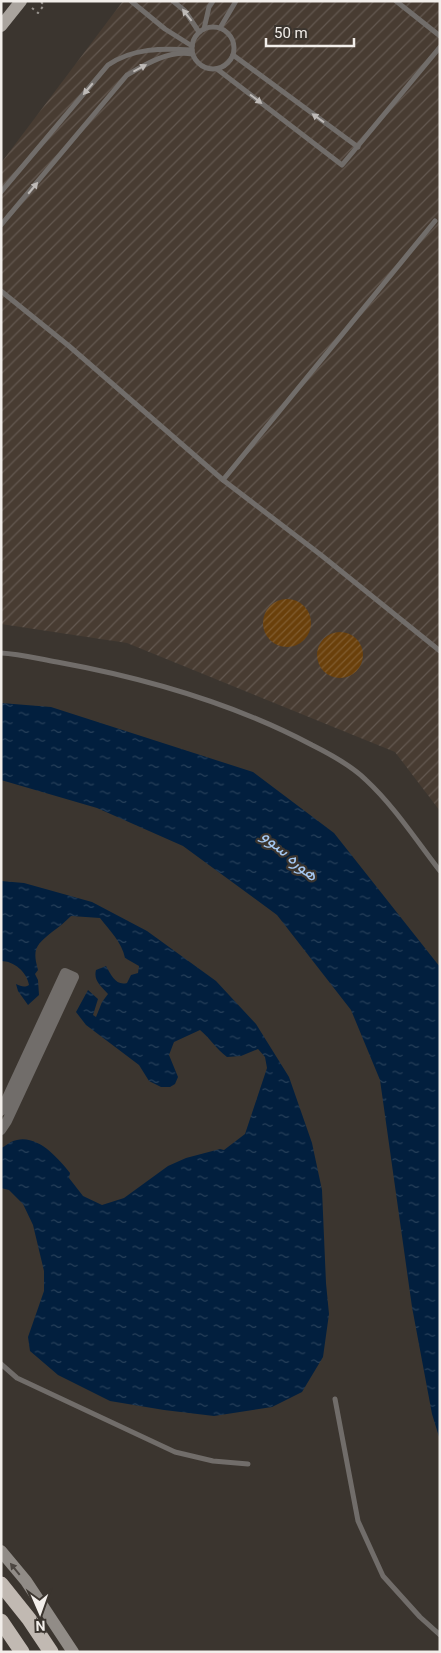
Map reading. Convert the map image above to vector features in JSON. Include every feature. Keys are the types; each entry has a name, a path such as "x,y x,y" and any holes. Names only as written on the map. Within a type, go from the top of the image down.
{"highway":[{"path":"1,1584 48,1647"},
{"path":"1,1621 22,1652"}],"main road":[{"path":"1,26 21,1"},
{"path":"1,1551 26,1582 73,1652"},
{"path":"48,1647 59,1631"}],"street":[{"path":"1,1111 65,973 74,977 7,1121 1,1130"}],"lane":[{"path":"131,1 192,50"},
{"path":"173,1 202,30"},
{"path":"202,30 209,7 213,1"},
{"path":"220,28 236,1"},
{"path":"396,1 440,36"},
{"path":"209,27 220,28 230,36 233,42 233,56 227,64 217,69 207,69 194,59 192,50 193,40 202,30 209,27"},
{"path":"217,69 342,165 440,47"},
{"path":"1,192 108,65 118,58 146,50 164,48 192,50"},
{"path":"1,225 126,76 142,66 168,56 192,50"},
{"path":"233,56 358,147"},
{"path":"223,480 435,221"},
{"path":"1,290 69,346 223,480 321,555 440,651"},
{"path":"1,653 87,668 160,685 244,714 290,733 329,754 365,779 393,810 440,871"},
{"path":"1,1364 17,1378 175,1452 213,1461 248,1464"},
{"path":"335,1399 358,1521 382,1576 420,1617 440,1635"}],"path":[{"path":"38,13 44,4 40,1"}],"shaded area":[{"path":"123,1 440,1 440,811 395,752 127,643 1,624 1,163"}],"water":[{"name":"هوره سوو","path":"1,703 51,707 253,772 334,833 440,967 440,1440 432,1414 412,1307 380,1080 351,1010 277,915 183,846 97,808 1,780"},
{"path":"1,881 24,883 92,902 147,931 216,981 256,1024 289,1077 312,1143 322,1190 329,1314 323,1357 302,1392 272,1407 214,1416 164,1410 110,1401 58,1375 30,1351 28,1337 44,1291 44,1271 33,1225 23,1204 9,1190 1,1188 1,1148 11,1142 20,1140 29,1140 45,1147 70,1173 69,1178 83,1196 102,1205 124,1198 168,1166 186,1158 220,1149 224,1150 245,1134 267,1068 265,1057 258,1049 241,1056 227,1057 200,1030 174,1042 169,1055 178,1077 175,1084 170,1087 161,1087 149,1081 139,1065 86,1025 76,1012 88,990 98,999 93,1015 96,1017 102,1002 108,994 97,981 96,970 106,966 114,979 123,984 127,983 131,975 138,973 139,966 125,958 118,941 100,918 71,916 39,944 35,957 38,970 35,974 38,980 39,995 28,1005 18,991 16,984 24,987 29,985 26,976 15,965 1,961"}],"building":[{"path":"287,599 296,601 304,606 309,614 311,623 309,632 304,640 296,645 287,647 278,645 270,640 265,632 263,623 265,614 270,606 278,601"},
{"path":"335,632 345,632 357,638 362,646 362,664 357,672 349,677 335,678 327,675 320,668 317,660 317,650 320,642 327,635"}]}
